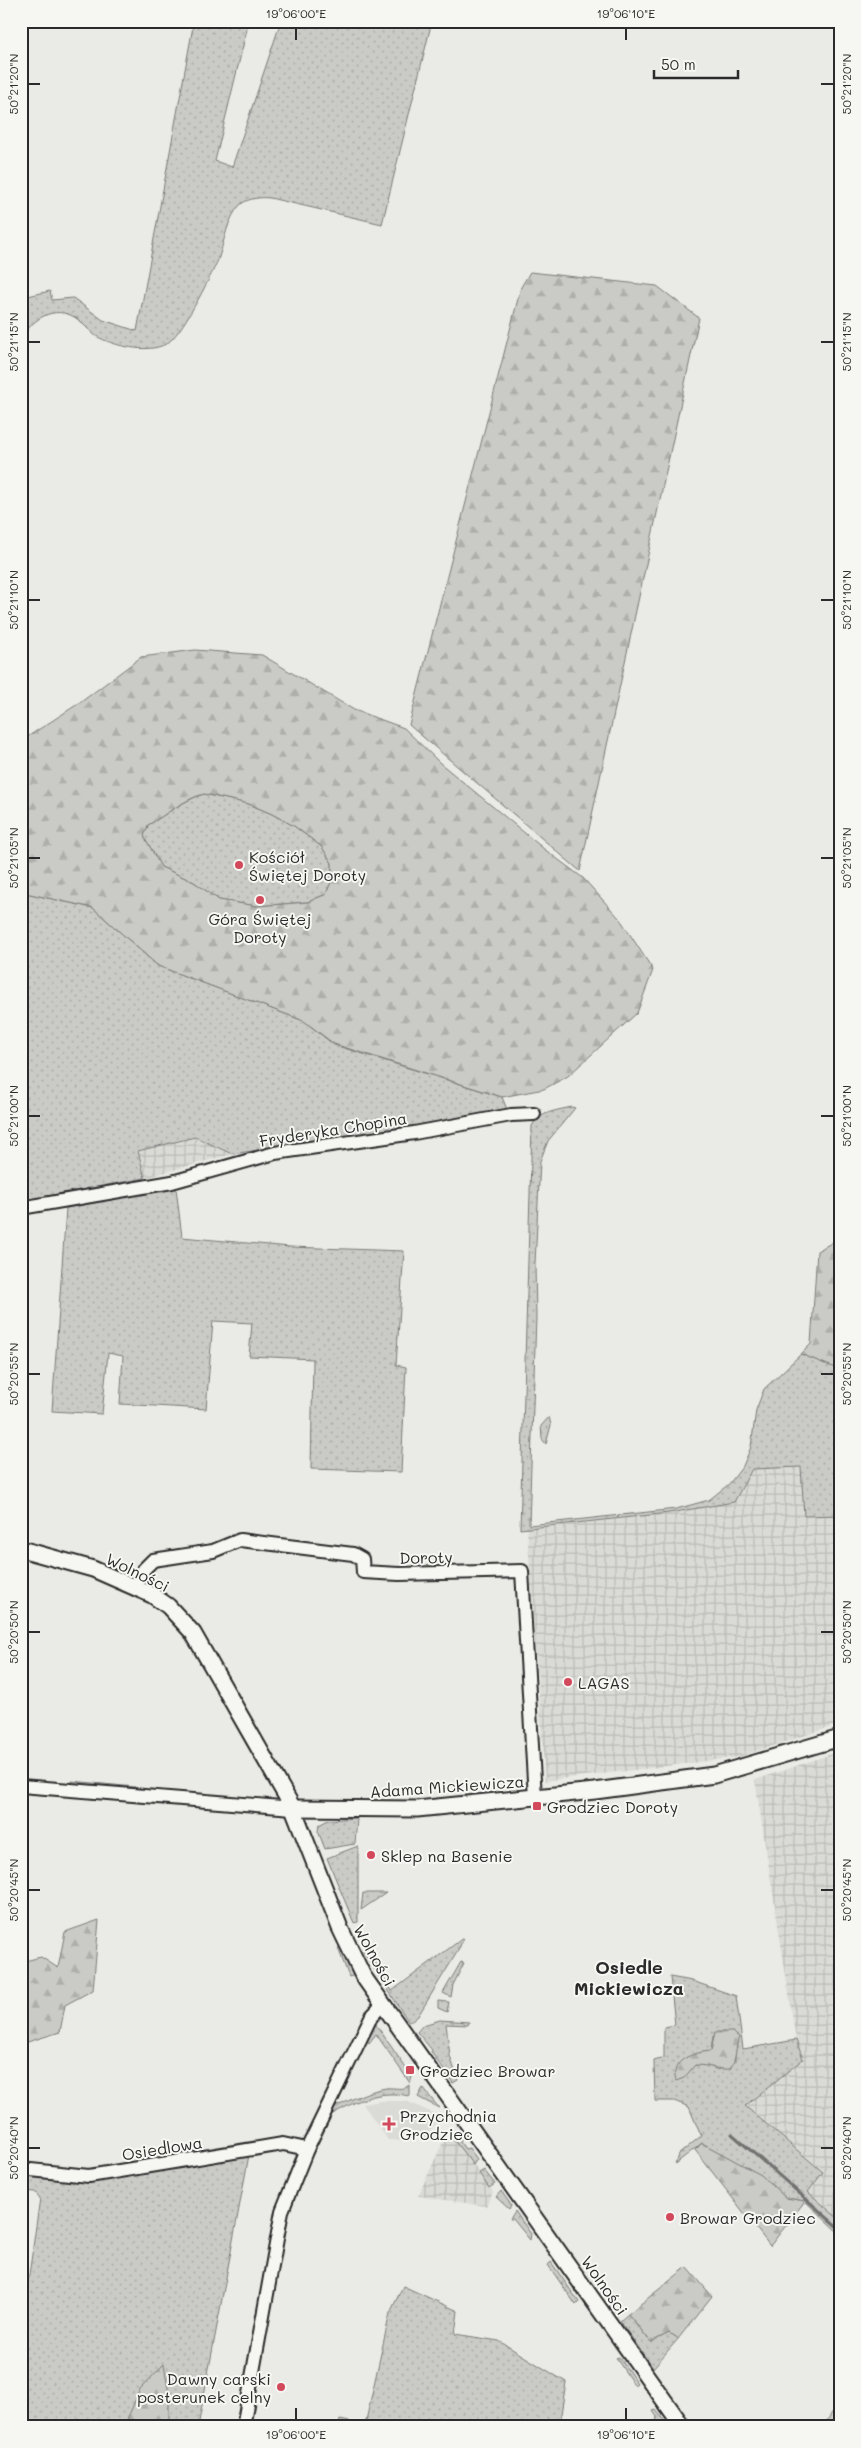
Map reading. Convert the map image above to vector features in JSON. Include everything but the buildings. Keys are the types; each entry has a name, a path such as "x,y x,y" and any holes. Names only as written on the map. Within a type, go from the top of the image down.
{"street":[{"name":"Fryderyka Chopina","path":"21,1208 172,1182 275,1153 414,1133 511,1114 534,1114"},
{"name":"Doroty","path":"134,1587 144,1569 154,1560 212,1551 240,1540 353,1554 362,1559 363,1572 399,1574 522,1571 535,1798"},
{"name":"Wolności","path":"21,1549 93,1569 134,1587 168,1606 193,1633 293,1808 340,1928 363,1976 683,2427"},
{"name":"Adama Mickiewicza","path":"21,1786 293,1808 418,1809 535,1798 714,1774 840,1738"},
{"path":"243,2427 282,2211 307,2149 371,2017 383,2004"},
{"name":"Osiedlowa","path":"21,2169 89,2176 283,2144 307,2149"}],"shaded area":[{"path":"195,1137 232,1154 145,1178 138,1151"},
{"path":"801,1467 805,1515 840,1515 840,1724 739,1757 545,1781 527,1529 669,1513 733,1502 752,1469"},
{"path":"840,1751 840,1810 828,1813 840,1861 840,2222 808,2192 823,2171 745,2106 803,2059 796,2039 755,1780"},
{"path":"840,1810 840,1861 839,1861 828,1812"},
{"path":"381,2101 406,2101 441,2117 424,2137 405,2141 388,2140 363,2104"},
{"path":"455,2138 493,2192 486,2206 418,2196 443,2142"}],"green space":[{"path":"194,21 249,21 215,161 232,167 281,21 432,21 382,224 270,198 251,199 236,209 226,231 218,260 202,292 187,319 166,344 150,348 121,346 103,340 76,318 60,313 52,313 37,320 25,332 21,340 21,286 28,296 50,291 52,300 73,298 103,320 137,331"},
{"path":"530,272 657,286 699,318 580,871 409,725 521,287"},
{"path":"195,650 262,655 354,710 404,728 440,763 544,849 583,878 620,919 653,970 637,1013 568,1076 544,1089 502,1097 334,1044 304,1021 158,966 93,908 21,892 21,741 81,702 141,657","holes":["204,794 249,804 294,826 322,847 332,863 332,880 326,894 308,902 257,906 219,900 194,882 161,867 144,836 148,825 182,803 197,796"]},
{"path":"204,794 249,804 272,814 294,826 322,847 332,863 332,880 326,894 308,902 257,906 219,900 194,882 161,867 144,836 148,825 182,804"},
{"path":"21,892 93,908 158,966 304,1021 334,1045 502,1097 508,1112 232,1154 195,1137 138,1151 145,1178 21,1201"},
{"path":"572,1107 575,1108 548,1141 540,1161 535,1264 536,1317 529,1525 676,1509 709,1500 729,1484 743,1466 751,1447 756,1410 764,1389 801,1354 840,1370 840,1515 804,1516 801,1467 752,1469 734,1502 669,1513 520,1529 532,1126 535,1121 544,1115"},
{"path":"176,1188 182,1237 290,1247 404,1251 396,1365 406,1367 401,1472 311,1469 313,1359 249,1356 252,1323 213,1321 206,1409 120,1404 123,1356 108,1353 102,1414 52,1411 66,1208"},
{"path":"833,1242 840,1243 840,1370 801,1354 811,1344 817,1251"},
{"path":"549,1417 551,1425 546,1444 542,1439 541,1426"},
{"path":"72,1781 135,1787 135,1790 72,1784"},
{"path":"357,1818 355,1844 325,1849 318,1831 319,1825 328,1820"},
{"path":"358,1846 358,1922 354,1923 327,1858"},
{"path":"363,1893 386,1893 361,1910"},
{"path":"99,1920 93,1990 65,2005 60,2032 21,2044 21,1962 41,1957 58,1968 65,1932"},
{"path":"463,1938 459,1949 418,2016 412,2021 408,2021 363,1951 367,1948 392,1991"},
{"path":"340,1947 355,1975 349,1977 338,1948"},
{"path":"461,1962 464,1963 453,1985 451,1997 443,1993"},
{"path":"670,1977 692,1981 736,1996 743,2049 796,2040 803,2059 745,2106 823,2172 808,2192 840,2220 840,2234 805,2201 786,2198 774,2188 702,2143 675,2164 678,2155 701,2136 689,2107 674,2101 655,2101 654,2061 664,2058 664,2027 675,2025","holes":["713,2036 735,2049 735,2062 718,2070 707,2065 695,2065 711,2051"]},
{"path":"438,2001 449,2002 447,2012 438,2008"},
{"path":"440,2020 469,2022 468,2025 446,2024 450,2056 458,2080 453,2083 431,2052 432,2050 417,2032 423,2025"},
{"path":"375,2023 412,2077 410,2083 376,2034 369,2043 366,2038"},
{"path":"715,2032 732,2032 739,2037 734,2061 730,2069 695,2065 684,2078 676,2081 676,2068 684,2058 697,2053 711,2051"},
{"path":"356,2061 336,2107 379,2089 401,2088 409,2085 409,2096 398,2094 377,2095 358,2101 329,2116"},
{"path":"423,2088 439,2108 418,2097"},
{"path":"456,2130 462,2137 460,2142 465,2149 469,2148 477,2159 473,2165 450,2135"},
{"path":"702,2143 761,2175 786,2198 805,2201 770,2246 695,2150"},
{"path":"249,2155 198,2427 21,2427 21,2299 27,2289 40,2198 35,2192 21,2191 21,2173 89,2180 133,2175"},
{"path":"484,2170 495,2184 489,2188 479,2173"},
{"path":"501,2191 511,2205 509,2209 496,2197"},
{"path":"515,2211 531,2234 530,2240 513,2219 510,2219"},
{"path":"551,2262 579,2302 576,2305 548,2265"},
{"path":"687,2267 712,2296 678,2339 669,2333 651,2342 628,2314"},
{"path":"403,2286 458,2311 455,2334 499,2341 566,2382 559,2427 338,2427 340,2420 365,2425 390,2313"},
{"path":"628,2314 651,2342 669,2333 678,2339 653,2368 620,2321"},
{"path":"619,2357 637,2383 634,2385 616,2358"},
{"path":"164,2364 169,2395 169,2427 124,2427 140,2389"},
{"path":"840,2400 840,2427 823,2427"},
{"path":"656,2410 669,2427 655,2427 657,2417 653,2411"}],"waterway":[{"path":"732,2134 840,2229"}],"place":[{"name":"Kościół Świętej Doroty","path":"239,865"},
{"name":"Góra Świętej Doroty","path":"260,900"},
{"name":"LAGAS","path":"568,1682"},
{"name":"Grodziec Doroty","path":"537,1806"},
{"name":"Sklep na Basenie","path":"371,1855"},
{"name":"Grodziec Browar","path":"410,2070"},
{"name":"Przychodnia Grodziec","path":"389,2124"},
{"name":"Browar Grodziec","path":"670,2217"},
{"name":"Dawny carski posterunek celny","path":"281,2387"}],"district":[{"name":"Osiedle Mickiewicza","path":"629,1977"}]}
